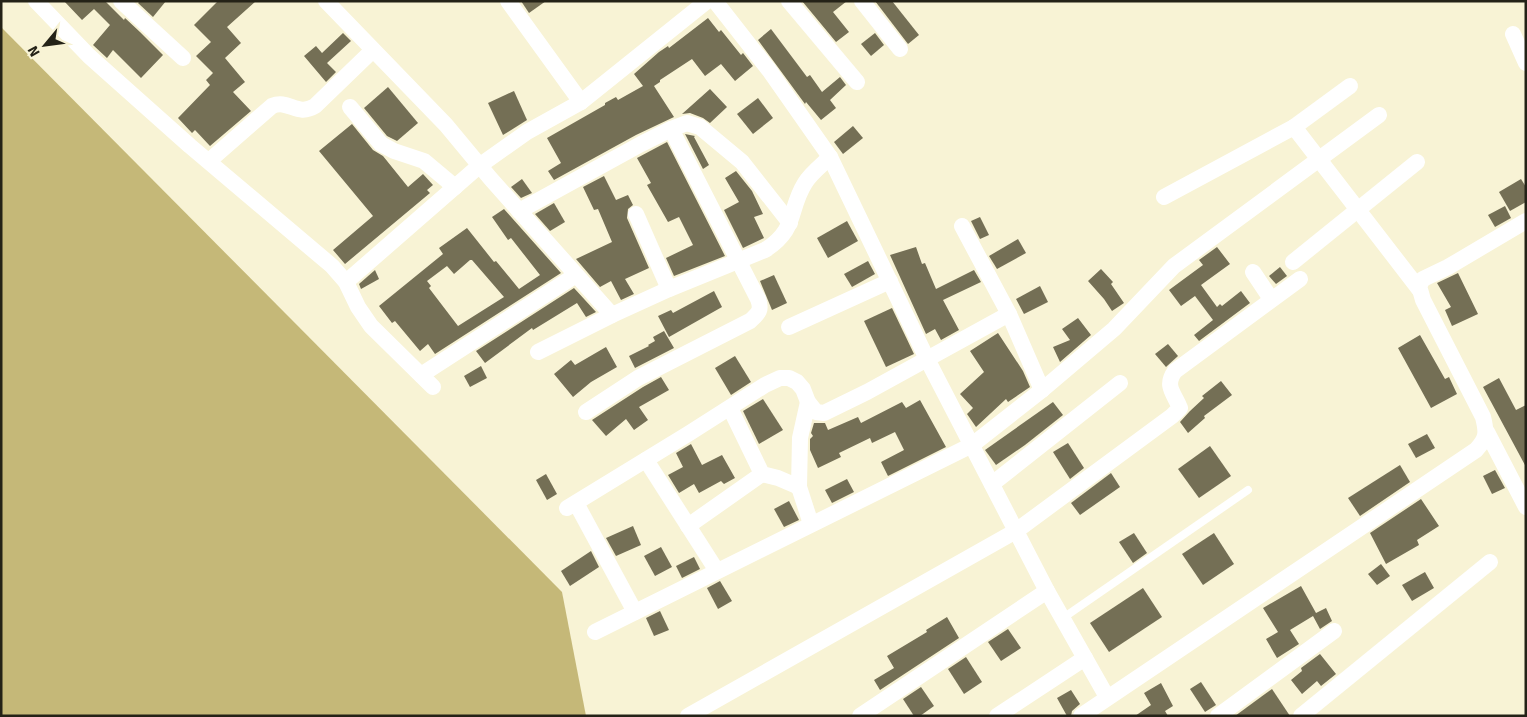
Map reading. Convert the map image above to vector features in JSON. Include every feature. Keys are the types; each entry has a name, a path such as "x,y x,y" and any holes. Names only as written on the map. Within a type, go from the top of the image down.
{"street":[{"path":"36,1 89,56 190,146 325,260 346,282 358,307 371,326 427,381 576,275"},
{"path":"326,1 446,126 479,166 612,315"},
{"path":"508,1 581,102"},
{"path":"346,282 479,166 527,132 581,102 707,1"},
{"path":"715,1 769,70 830,157 927,359 1047,591 1107,697"},
{"path":"789,1 857,82"},
{"path":"862,1 900,48"},
{"path":"126,3 183,58"},
{"path":"1513,34 1526,63"},
{"path":"209,161 272,106 279,103 286,104 294,109 303,111 315,106 373,50"},
{"path":"1164,197 1294,127 1350,86"},
{"path":"350,107 381,144 394,151 424,161 454,187"},
{"path":"595,632 972,445 1042,390 1114,329 1174,266 1379,115"},
{"path":"519,211 671,129 687,123 700,127 723,144 742,162 790,223"},
{"path":"1294,127 1419,289 1483,417 1487,432 1526,507"},
{"path":"586,412 638,378 750,321 758,314 761,308 671,129"},
{"path":"538,352 612,315 765,250 777,242 785,233 790,223 805,182 830,157"},
{"path":"1293,262 1417,162"},
{"path":"636,214 670,289"},
{"path":"1419,289 1423,279 1448,267 1526,221"},
{"path":"962,226 1009,314 1042,390"},
{"path":"1253,272 1271,299"},
{"path":"688,716 1016,531 1172,416 1180,408 1170,388 1169,381 1175,372 1300,279"},
{"path":"789,327 890,281"},
{"path":"635,612 571,505 765,385 780,378 789,378 797,382 816,412 824,413 867,392 1009,314"},
{"path":"992,484 1120,383"},
{"path":"808,402 800,438 799,487 811,524"},
{"path":"730,408 762,474"},
{"path":"1081,716 1476,450 1483,442 1487,432"},
{"path":"646,460 717,571"},
{"path":"688,526 762,474 778,478 799,487"},
{"path":"1301,716 1490,562"},
{"path":"860,716 1047,591"},
{"path":"1218,716 1334,631"},
{"path":"997,716 1085,658"}],"lane":[{"path":"1062,618 1248,490"}],"shaded area":[{"path":"1,27 562,592 586,716 1,716"}],"building":[{"path":"64,1 105,1 163,55 141,78 113,50 107,58 93,45 110,25 94,9 82,20"},
{"path":"140,1 166,1 153,17 138,3"},
{"path":"218,1 256,1 227,27 241,43 225,58 245,82 233,92 251,111 210,146 195,130 192,133 178,118 210,85 206,80 213,73 196,56 211,42 194,25"},
{"path":"521,1 546,1 529,13"},
{"path":"802,1 847,1 833,12 849,32 836,42"},
{"path":"875,1 892,1 919,35 908,44"},
{"path":"708,18 719,32 721,30 741,55 743,53 753,66 735,81 721,64 705,76 692,59 654,86 674,117 636,135 554,180 548,171 561,163 547,138 616,97 618,100 643,86 634,74 659,52 668,46 669,48"},
{"path":"771,29 807,77 810,75 822,92 840,77 846,85 830,100 836,108 821,120 806,102 805,104 758,40"},
{"path":"343,33 351,41 327,63 336,72 326,82 304,56 316,46 322,53"},
{"path":"875,33 884,45 871,56 861,44"},
{"path":"388,87 418,123 397,141 387,136 364,108"},
{"path":"710,89 727,107 710,123 690,113 682,114"},
{"path":"514,91 527,120 503,135 488,103"},
{"path":"758,98 773,118 753,134 737,114"},
{"path":"352,124 373,150 383,156 408,187 423,174 433,185 427,190 430,193 345,264 333,250 373,216 319,151"},
{"path":"853,126 863,138 843,154 834,142"},
{"path":"685,134 695,136 709,165 703,169"},
{"path":"667,142 725,256 674,276 666,258 693,245 679,217 668,222 647,185 651,183 637,158"},
{"path":"736,171 752,191 763,214 754,217 764,238 743,248 724,210 739,202 725,178"},
{"path":"604,176 616,200 628,195 633,205 628,209 627,218 649,268 625,279 634,294 621,300 611,281 600,287 576,259 612,242 598,209 594,210 583,187"},
{"path":"522,179 532,193 521,198 511,187"},
{"path":"1521,179 1526,187 1526,202 1510,211 1499,192"},
{"path":"554,203 565,222 550,231 535,214"},
{"path":"1505,206 1511,218 1495,227 1488,215"},
{"path":"504,209 561,273 435,354 428,344 420,351 395,321 392,323 379,306 443,254 439,248 467,228 494,262 496,261 519,289 540,275 511,238 508,240 492,217","holes":["472,260 504,297 458,326 429,288 431,286 427,281 447,266 454,274"]},
{"path":"980,217 989,235 980,239 971,221"},
{"path":"847,221 858,241 828,258 817,238"},
{"path":"1018,239 1026,253 997,269 989,256"},
{"path":"916,247 922,264 925,263 936,289 974,270 981,282 943,300 959,330 941,340 935,329 926,334 890,255"},
{"path":"1217,247 1230,264 1201,285 1217,307 1220,304 1222,306 1241,291 1250,303 1199,341 1194,335 1213,320 1195,296 1181,306 1169,290 1203,265 1199,260"},
{"path":"868,261 875,274 852,287 844,274"},
{"path":"1280,267 1287,276 1276,284 1269,276"},
{"path":"1101,269 1113,282 1111,284 1124,303 1112,311 1088,281"},
{"path":"375,270 379,279 361,289 359,284"},
{"path":"1458,273 1478,314 1452,326 1445,310 1451,307 1437,283"},
{"path":"774,275 787,303 772,310 760,281"},
{"path":"1040,286 1048,302 1024,314 1016,299"},
{"path":"574,288 596,312 586,317 577,303 533,330 532,328 485,363 476,351"},
{"path":"714,291 722,307 669,337 658,316 671,310 673,313"},
{"path":"892,308 914,354 886,367 864,321"},
{"path":"1078,318 1091,335 1060,362 1053,347 1070,340 1062,329"},
{"path":"664,331 674,348 635,368 629,356 649,346 655,341 653,337"},
{"path":"998,333 1023,371 1030,387 1008,402 1006,399 976,427 967,414 973,408 960,394 984,372 970,351"},
{"path":"1420,335 1445,379 1449,377 1457,394 1431,408 1398,348"},
{"path":"1168,344 1178,356 1166,367 1155,354"},
{"path":"606,347 617,367 591,382 573,397 554,374 571,360 575,365"},
{"path":"735,356 751,382 731,395 715,368"},
{"path":"481,366 487,378 470,387 464,376"},
{"path":"661,377 669,390 639,407 648,420 634,430 626,419 606,436 592,420 643,387"},
{"path":"1499,378 1516,410 1526,405 1526,467 1483,387"},
{"path":"1221,381 1232,395 1204,416 1205,418 1188,433 1180,422 1204,398 1202,396"},
{"path":"763,399 783,430 759,444 743,411"},
{"path":"920,400 946,447 888,476 881,462 904,450 895,432 872,443 870,438 839,453 841,457 818,468 810,450 810,439 813,436 811,433 814,423 825,423 828,430 858,417 861,423 902,402 906,408"},
{"path":"1053,402 1063,415 996,465 985,450"},
{"path":"1427,434 1435,448 1416,458 1408,444"},
{"path":"1068,443 1084,468 1070,479 1053,452"},
{"path":"691,444 702,465 722,455 735,478 724,484 721,481 699,493 694,484 679,493 668,475 683,467 676,453"},
{"path":"1210,446 1231,476 1199,498 1178,469"},
{"path":"1400,465 1410,482 1360,516 1348,498"},
{"path":"1495,470 1505,488 1492,494 1483,476"},
{"path":"1111,473 1120,487 1080,515 1071,503"},
{"path":"546,474 557,494 547,500 536,480"},
{"path":"847,479 854,492 832,503 825,490"},
{"path":"1421,499 1439,526 1417,540 1419,545 1386,564 1370,533"},
{"path":"789,501 799,520 784,527 774,509"},
{"path":"633,526 641,545 616,556 606,538"},
{"path":"1134,533 1147,553 1133,563 1119,542"},
{"path":"1214,533 1234,564 1203,585 1182,554"},
{"path":"661,547 672,567 655,576 644,556"},
{"path":"591,551 599,567 570,586 561,571"},
{"path":"694,557 700,569 682,578 676,566"},
{"path":"1381,564 1390,576 1377,585 1368,574"},
{"path":"1425,572 1434,588 1412,601 1402,585"},
{"path":"720,581 732,601 718,609 707,588"},
{"path":"1301,586 1316,613 1326,608 1332,621 1320,629 1313,616 1290,630 1299,644 1277,658 1266,639 1278,632 1263,608"},
{"path":"1143,588 1162,617 1109,652 1090,623"},
{"path":"660,611 669,630 654,636 646,618"},
{"path":"947,617 959,638 880,690 874,680 894,668 887,656 927,632 926,630"},
{"path":"1008,629 1021,648 1001,661 988,642"},
{"path":"1320,654 1336,674 1321,686 1317,681 1302,694 1291,680 1302,671 1301,668"},
{"path":"966,657 982,682 964,694 948,669"},
{"path":"1201,682 1216,705 1205,712 1190,689"},
{"path":"1161,683 1173,706 1165,711 1168,716 1135,716 1151,705 1144,693"},
{"path":"921,687 934,706 920,716 914,716 903,699"},
{"path":"1272,689 1290,716 1235,716 1265,694"},
{"path":"1071,690 1080,704 1072,711 1071,716 1067,716 1057,698"}]}
